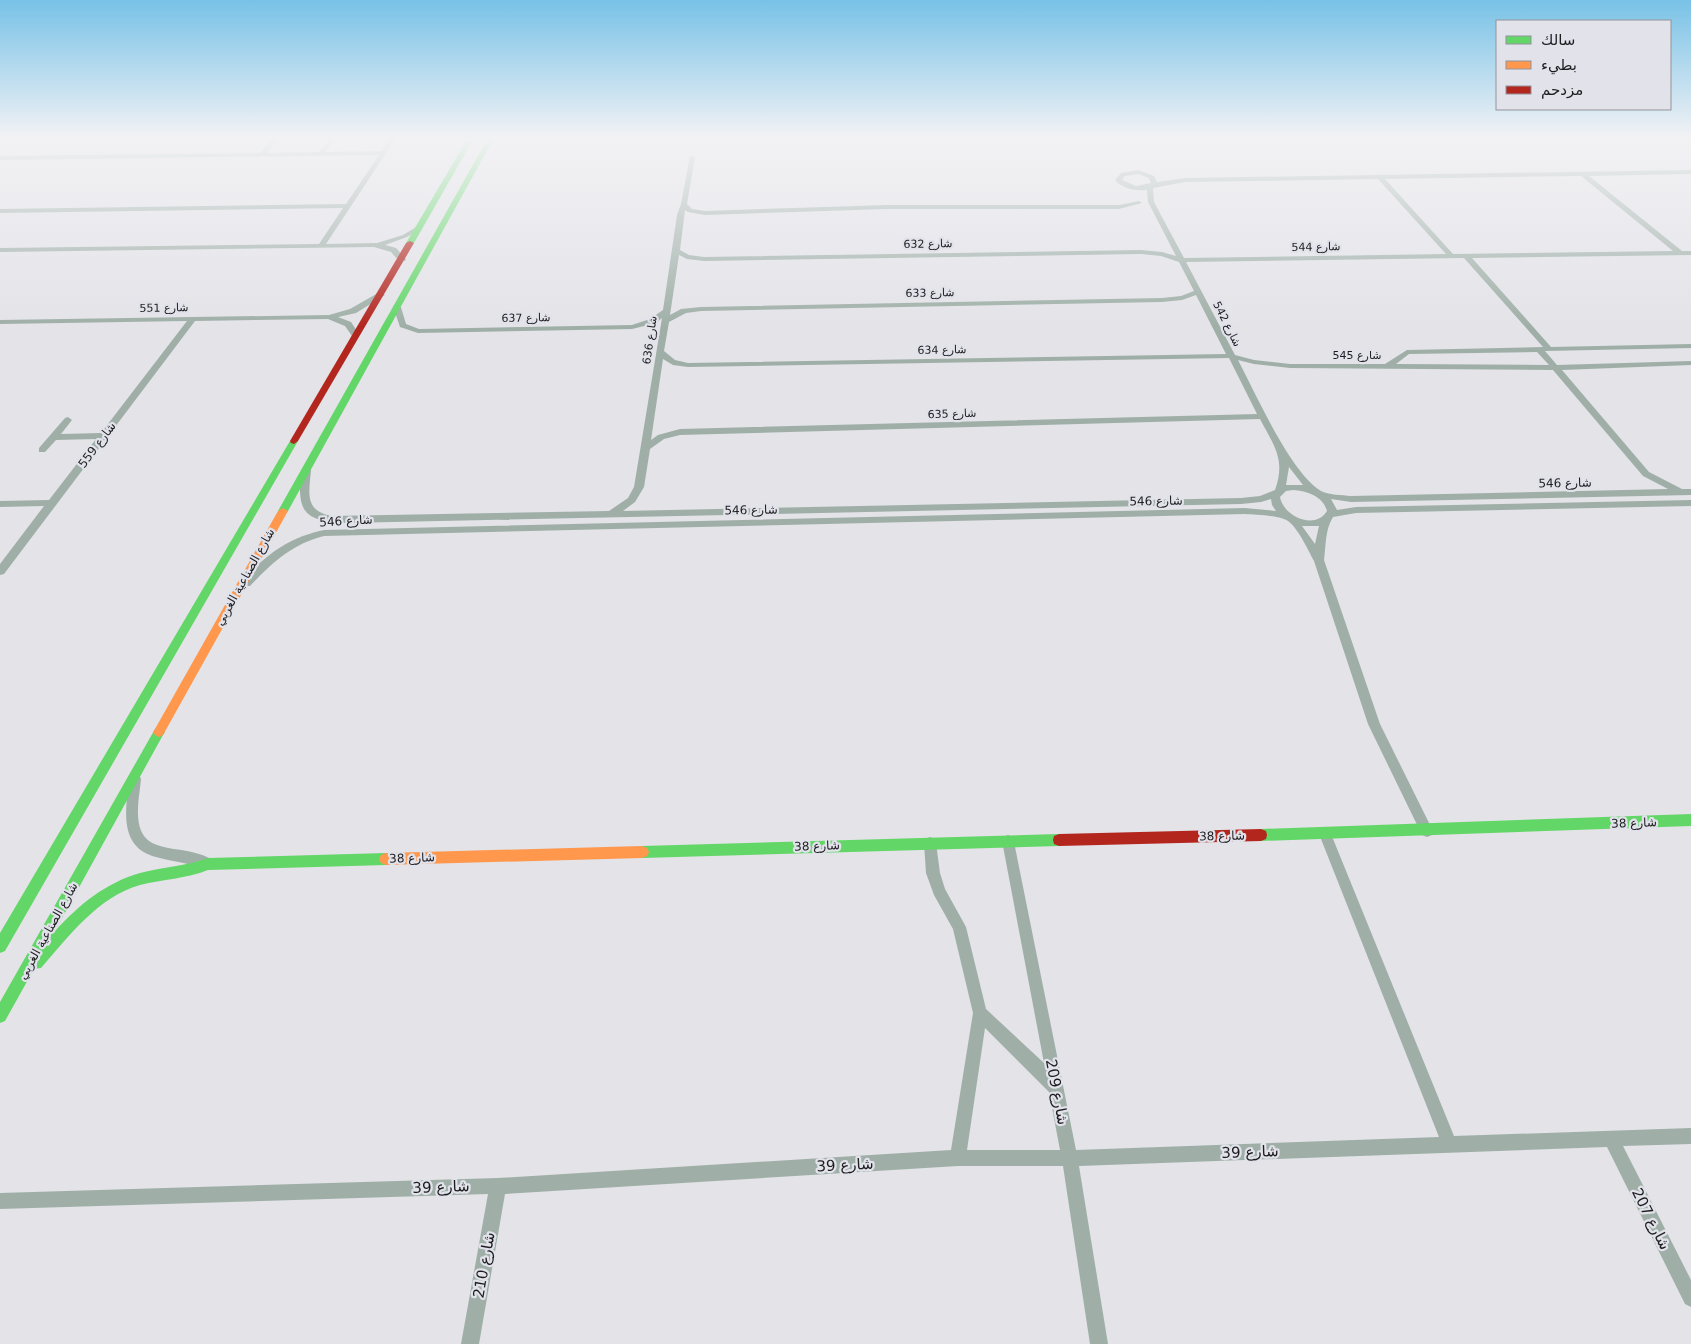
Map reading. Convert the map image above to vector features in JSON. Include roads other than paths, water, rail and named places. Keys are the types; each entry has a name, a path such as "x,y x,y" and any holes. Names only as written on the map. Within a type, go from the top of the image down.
{"main road":[{"name":"شارع الصناعية الغربي","path":"0,946 355,334 402,259 435,201"},
{"name":"شارع الصناعية الغربي","path":"0,1016 456,201"},
{"name":"شارع 38","path":"20,980 92,903 111,891 130,882 149,877 183,874 208,864 930,843 1325,834 1691,820"}],"street":[{"path":"321,246 351,201"},
{"name":"شارع 636","path":"610,514 626,505 637,494 680,227 680,215 685,201"},
{"path":"1401,201 1451,256"},
{"path":"1616,201 1680,253"},
{"path":"684,204 690,211 705,213 887,208 1119,207 1139,203 1152,203"},
{"name":"شارع 542","path":"1152,203 1230,356 1284,456 1318,493 1329,502 1328,517"},
{"path":"0,211 347,206"},
{"path":"680,227 688,218 705,213"},
{"path":"374,245 405,236 420,227"},
{"path":"0,250 374,245 390,248 396,251 402,259"},
{"name":"شارع 632","path":"676,251 687,257 704,259 1142,252 1162,254 1181,260"},
{"name":"شارع 544","path":"1181,260 1691,253"},
{"path":"1466,256 1549,349"},
{"name":"شارع 633","path":"664,321 684,311 701,308 1162,300 1182,298 1198,292"},
{"name":"شارع 551","path":"0,322 328,318 353,311 380,295"},
{"name":"شارع 637","path":"397,306 403,325 418,331 632,327 652,321 666,311"},
{"name":"شارع 551","path":"328,318 350,325 355,334"},
{"name":"شارع 559","path":"0,572 193,319"},
{"name":"شارع 545","path":"1230,356 1254,362 1290,366 1387,366 1407,352 1691,346"},
{"path":"1539,349 1646,474 1663,484 1688,493"},
{"name":"شارع 634","path":"660,350 663,355 673,362 696,365 1230,356"},
{"path":"1387,366 1555,368 1691,364"},
{"name":"شارع 635","path":"646,447 661,437 680,432 1263,416"},
{"path":"42,450 68,420"},
{"path":"54,437 104,436"},
{"name":"شارع 542","path":"1278,492 1284,478 1284,456"},
{"name":"شارع 546","path":"306,466 304,498 306,506 316,515 333,520 1241,501 1261,498 1296,487 1351,499 1688,493"},
{"path":"1642,494 1647,484 1646,474"},
{"path":"1278,492 1274,502 1276,507 1289,518 1307,539 1319,561 1374,724 1426,831"},
{"path":"0,504 53,502"},
{"name":"شارع 546","path":"236,593 280,550 309,536 324,533 1245,511 1266,512 1313,523 1356,510 1691,503"},
{"path":"1319,561 1320,540 1328,517"},
{"name":"شارع 38","path":"136,775 132,825 136,838 146,847 160,853 192,856 208,864"},
{"path":"1325,834 1450,1145"},
{"name":"شارع 209","path":"1008,841 1070,1158 1099,1344"},
{"path":"930,843 933,873 939,891 959,928 980,1013 958,1158"},
{"path":"0,937 14,922"},
{"path":"980,1013 1040,1070 1057,1090"},
{"name":"شارع 39","path":"0,1201 498,1186 958,1158 1070,1158 1691,1136"},
{"name":"شارع 207","path":"1611,1139 1691,1298"},
{"name":"شارع 210","path":"470,1344 498,1186"}]}
